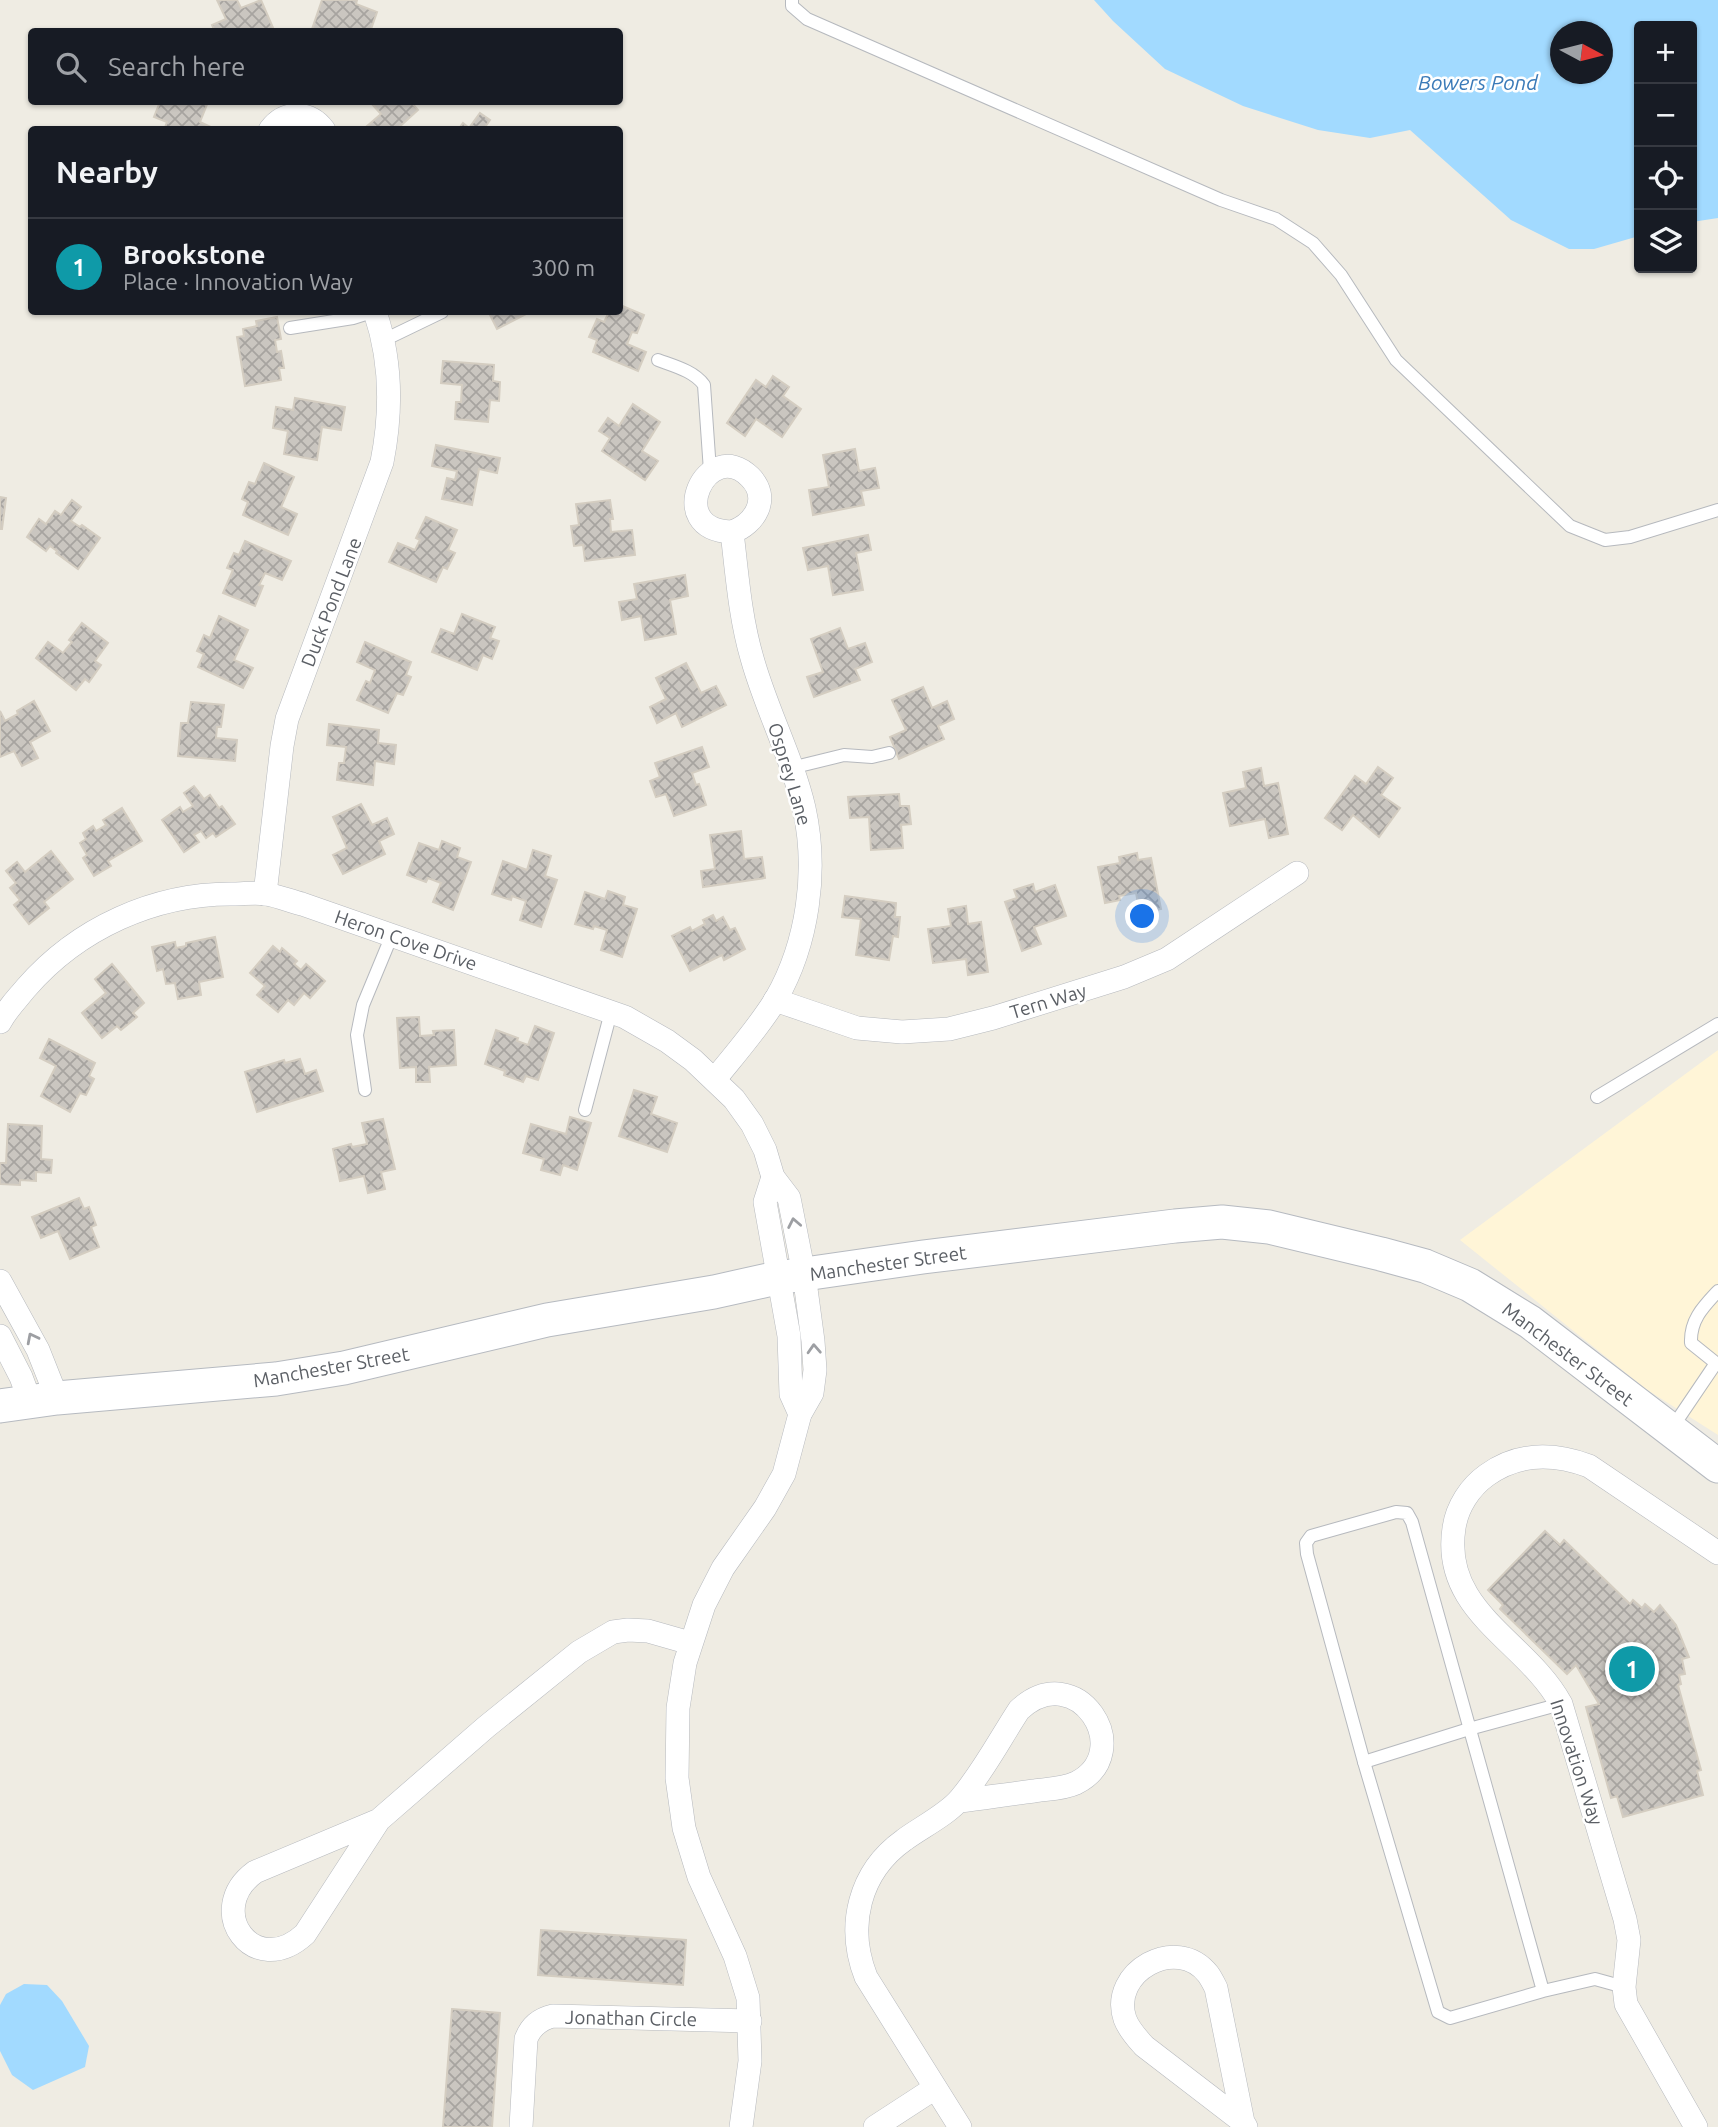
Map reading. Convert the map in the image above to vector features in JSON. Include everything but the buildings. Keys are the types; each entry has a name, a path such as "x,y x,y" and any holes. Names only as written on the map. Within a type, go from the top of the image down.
{"street":[{"path":"275,126 282,118 304,115 315,119 321,126"},
{"name":"Duck Pond Lane","path":"265,894 282,746 288,719 382,463 390,397 384,340 375,315"},
{"path":"729,467 738,469 754,481 759,491 758,512 743,528 732,532 711,528 702,520 695,499 697,489 710,471 729,467"},
{"name":"Osprey Lane","path":"715,1079 775,1000 799,945 810,876 808,830 791,768 751,654 732,532"},
{"name":"Tern Way","path":"775,1000 858,1028 902,1032 949,1029 982,1021 1092,988 1167,959 1297,873"},
{"name":"Heron Cove Drive","path":"0,1021 36,976 71,945 110,922 154,904 200,895 265,894 302,904 611,1012 667,1041 715,1079 752,1124 765,1150 773,1177 765,1202 791,1276 791,1394 800,1414 783,1474 765,1508 723,1568 690,1643"},
{"name":"Manchester Street","path":"29,1402 276,1379 344,1368 547,1320 791,1276 1222,1222 1269,1227 1403,1260 1469,1284 1530,1322 1718,1466"},
{"path":"0,1281 33,1340 29,1402"},
{"path":"0,1336 21,1377 29,1402"},
{"name":"Innovation Way","path":"1696,2127 1626,2004 1624,1987 1629,1940 1625,1919 1561,1704 1542,1676 1487,1621 1462,1589 1454,1567 1452,1543 1455,1522 1462,1503 1479,1482 1500,1467 1523,1458 1547,1456 1567,1458 1589,1466 1718,1553"},
{"path":"379,1820 255,1872 243,1880 237,1888 232,1916 243,1938 254,1947 264,1949 278,1950 295,1943 305,1934 379,1820 486,1727 579,1652 612,1632 628,1630 648,1631 690,1643 678,1708 676,1754 680,1804 684,1828 699,1877 740,1970 748,1998 750,2061 741,2127"},
{"path":"959,1801 1058,1788 1076,1783 1091,1771 1100,1754 1101,1735 1095,1717 1082,1702 1065,1695 1045,1695 1027,1703 1019,1710 959,1801 884,1857 864,1889 857,1918 857,1948 866,1977 960,2127"},
{"path":"1180,1957 1195,1963 1208,1973 1216,1988 1244,2124 1144,2046 1133,2034 1125,2019 1123,2003 1128,1985 1136,1972 1149,1962 1180,1957"},
{"name":"Jonathan Circle","path":"521,2127 526,2039 532,2028 541,2020 560,2017 750,2021"},
{"path":"875,2127 935,2088"}],"lane":[{"path":"792,0 792,6 807,19 1221,200 1276,219 1313,243 1341,275 1396,360 1570,526 1605,540 1630,537 1718,510"},
{"path":"290,328 364,315"},
{"path":"384,340 436,315"},
{"path":"658,360 691,373 704,386 710,471"},
{"path":"791,768 844,755 872,757 889,753"},
{"path":"365,1090 357,1035 363,1005 392,935"},
{"path":"585,1110 611,1012"},
{"path":"1597,1097 1718,1024"},
{"path":"1670,1431 1717,1364 1691,1343 1690,1329 1718,1291"},
{"path":"1543,1991 1412,1522 1407,1513 1396,1512 1311,1536 1306,1542 1307,1554 1364,1762 1438,2012 1450,2018 1595,1979 1624,1987"},
{"path":"1364,1762 1561,1704"}],"shaded area":[{"path":"1718,1050 1718,1435 1646,1389 1460,1240"}],"water":[{"name":"Bowers Pond","path":"1094,0 1718,0 1718,218 1697,221 1697,21 1634,21 1634,237 1594,249 1569,249 1511,220 1410,130 1370,138 1318,130 1243,106 1165,69"},
{"path":"24,1984 47,1985 62,2001 89,2046 85,2067 33,2090 12,2075 0,2051 0,2005 6,1994"}],"place":[{"name":"Brookstone","path":"1632,1669"}]}
